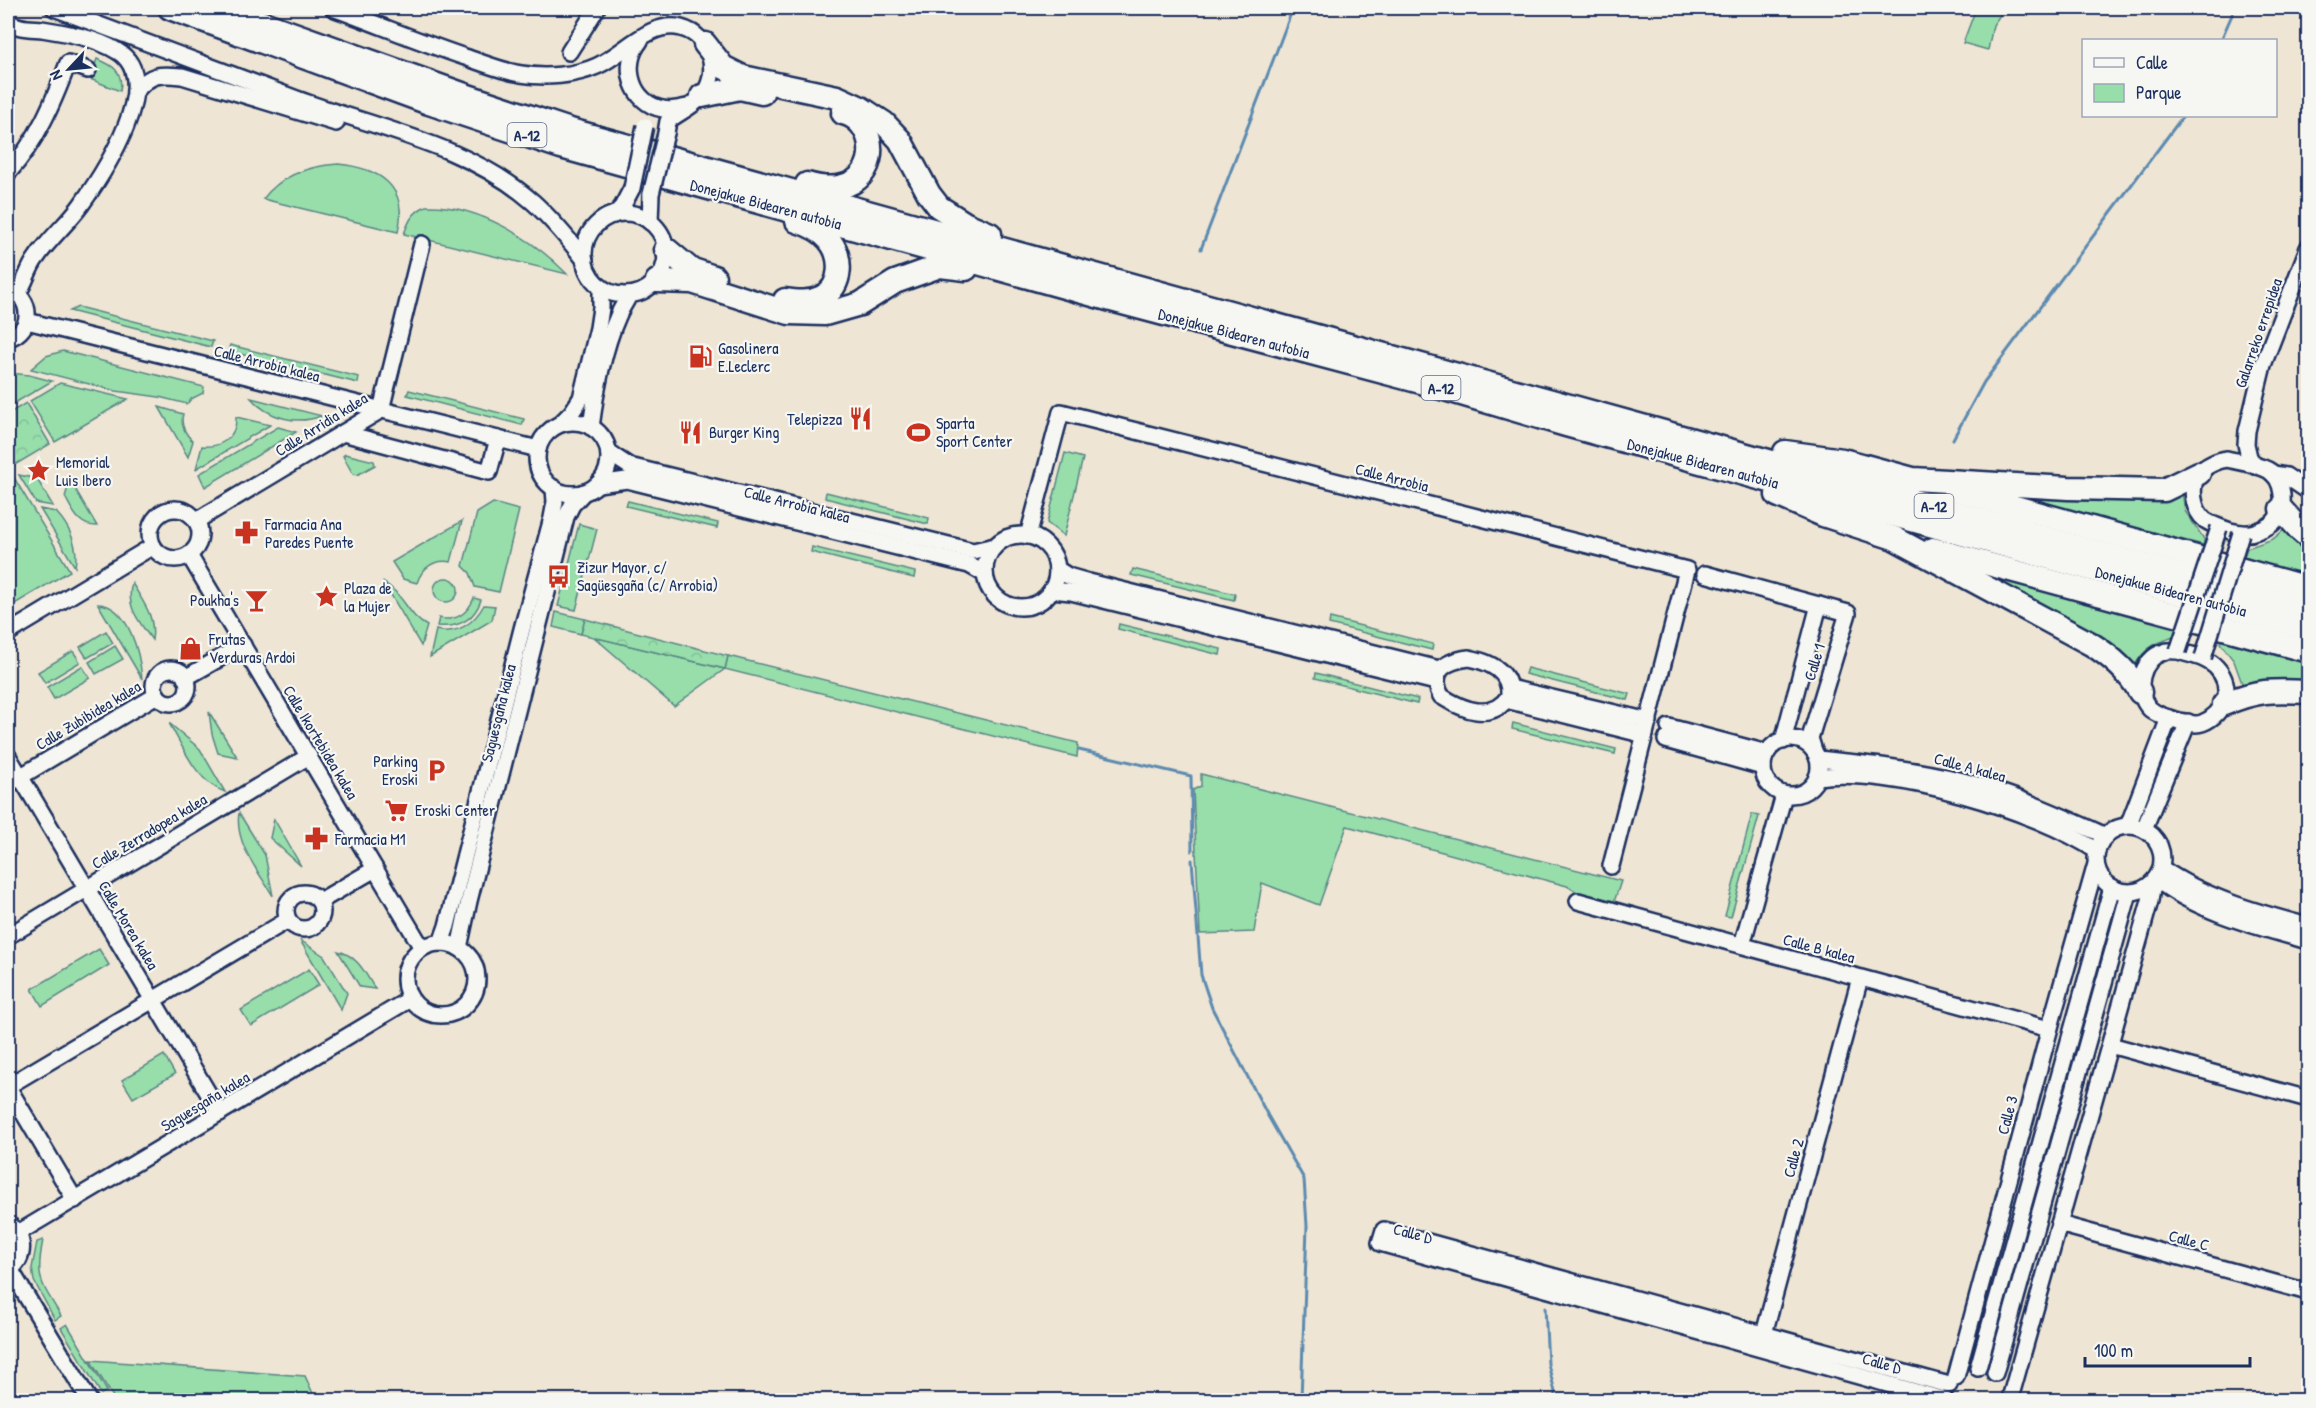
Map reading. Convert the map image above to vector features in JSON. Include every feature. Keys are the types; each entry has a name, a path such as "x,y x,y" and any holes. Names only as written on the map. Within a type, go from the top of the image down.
{"highway":[{"name":"Donejakue Bidearen autobia","path":"170,8 429,103 561,147 1111,300 1410,379 1684,458 2308,629"},
{"name":"Donejakue Bidearen autobia","path":"221,8 457,93 567,129 2308,610"},
{"path":"705,44 723,67 743,77 837,97 861,108 884,123 900,140 929,194 939,207 966,224 1001,238 1052,253 1095,275"},
{"path":"694,101 740,88 851,115 867,131 871,148 867,166 853,182 833,188 773,176 727,172"},
{"path":"666,249 690,269 777,298 803,302 824,296 836,282 839,271 838,255 830,240 814,227 779,214 731,203 692,184"},
{"path":"657,280 692,282 789,313 807,315 825,314 860,304 895,282 940,266 965,269 1087,299 1111,300"},
{"path":"1559,403 1584,402 1765,450 1843,460 2308,588"},
{"path":"1684,458 1823,515 1894,538 2308,651"},
{"path":"1913,479 2067,488 2155,490 2172,486 2199,473"},
{"path":"2281,507 2308,537"},
{"path":"1894,538 2112,657 2133,679 2140,692"},
{"path":"2224,704 2247,694 2273,690 2308,692"}],"street":[{"path":"54,8 244,80 440,148 487,170 534,202 585,260"},
{"path":"333,8 440,49 520,74 541,76 580,72 611,60 655,29 669,27 689,31 705,44 711,57 712,71 709,84 694,101 668,122 651,194 650,222"},
{"path":"570,52 597,8"},
{"path":"8,21 18,26 52,31 99,43 118,51 133,67 136,80 132,109 110,159 82,203 31,265 24,284 13,291 27,308 27,321 18,333 8,338"},
{"path":"644,37 635,47 630,59 629,72 640,96 650,104 662,109 675,110 694,101"},
{"path":"8,173 34,139 68,63 88,70"},
{"path":"136,91 157,74 182,76 339,124 380,128"},
{"path":"614,215 622,207 632,188 650,104"},
{"path":"633,214 650,222 663,238 666,249 666,260 657,280 649,288 629,295 619,295 601,287 590,275 585,260 585,248 594,227 603,219 614,215 633,214"},
{"name":"Calle Arridia kalea","path":"196,521 381,410 422,244"},
{"name":"Galarreko errepidea","path":"2255,466 2249,457 2246,444 2247,431 2263,365 2308,248"},
{"path":"559,424 579,422 591,427 602,436 609,453 608,467 598,484 584,492 571,494 554,488 546,482 540,471 538,449 549,431 572,412 581,398 602,309 601,287"},
{"path":"591,427 594,401 612,332 618,314 629,295"},
{"name":"Calle Arrobia kalea","path":"27,321 538,449"},
{"name":"Calle Arrobia","path":"1029,536 1061,412 1687,570 1611,866"},
{"name":"Galarreko errepidea","path":"2223,460 2247,431"},
{"path":"344,432 489,472 498,439"},
{"name":"Calle Arrobia kalea","path":"609,453 629,466 973,551 994,546"},
{"path":"2223,460 2239,461 2255,466 2273,474 2281,486 2281,507 2275,521 2251,534 2219,528 2204,519 2195,505 2193,491 2199,473 2213,463 2223,460"},
{"path":"2273,474 2286,476 2308,493"},
{"name":"Calle Arrobia kalea","path":"598,484 627,480 969,565 985,574"},
{"name":"Saguesgaña kalea","path":"441,943 552,518 555,502 554,488"},
{"name":"Saguesgaña kalea","path":"459,948 471,891 566,517 572,505 584,492"},
{"path":"2281,507 2293,496 2308,493"},
{"path":"171,509 181,510 190,514 196,521 200,539 189,555 180,559 169,559 159,554 153,546 150,537 151,527 162,512 171,509"},
{"path":"2178,651 2219,528"},
{"path":"2203,658 2241,533"},
{"path":"1029,536 1039,540 1054,558 1057,569 1052,590 1044,599 1033,605 1022,607 1010,605 993,593 985,574 986,564 994,546 1010,537 1029,536"},
{"path":"8,633 153,546"},
{"name":"Calle Ikortebidea kalea","path":"189,555 422,948"},
{"path":"1057,569 1068,576 1089,582 1438,676"},
{"name":"Calle 1","path":"1705,574 1848,612 1810,738 1816,755"},
{"path":"1052,590 1071,592 1438,676"},
{"name":"Calle 1","path":"1783,741 1819,605"},
{"path":"185,678 243,645"},
{"path":"2178,651 2203,658 2216,667 2223,677 2227,690 2224,704 2209,720 2196,725 2157,714 2149,708 2140,692 2142,675 2151,660 2164,652 2178,651"},
{"path":"1459,659 1480,661 1491,665 1504,675 1508,694 1501,706 1488,711 1465,709 1441,696 1438,676 1448,663 1459,659"},
{"path":"178,671 185,678 188,690 178,702 168,703 157,695 155,681 161,673 178,671"},
{"path":"1508,694 1647,728"},
{"name":"Calle Zubibidea kalea","path":"14,781 157,695"},
{"path":"2128,826 2169,718"},
{"path":"2144,829 2188,722"},
{"path":"1667,733 1765,760"},
{"path":"1800,741 1816,755 1817,777 1808,790 1784,795 1769,784 1765,760 1777,743 1800,741"},
{"name":"Calle A kalea","path":"1816,755 1901,768 1964,782 2042,808 2106,836"},
{"name":"Calle Morea kalea","path":"8,756 14,781 87,889 220,1113"},
{"name":"Calle Zerradopea kalea","path":"8,936 309,756"},
{"name":"Calle A kalea","path":"1817,777 1836,774 1864,777 1961,794 2025,815 2078,838 2097,857"},
{"path":"1742,945 1784,795"},
{"path":"2013,1399 2059,1224 2157,876 2162,852 2158,843 2144,829 2128,826 2112,831 2106,836 2097,857 2099,873 2112,887 2129,893 2146,888 2157,876"},
{"name":"Calle 3","path":"1949,1391 2097,857"},
{"path":"320,901 375,868"},
{"path":"2157,876 2269,916 2308,926"},
{"path":"2157,876 2170,891 2222,914 2308,941"},
{"path":"1978,1368 2112,887"},
{"path":"306,892 316,896 320,901 323,912 314,927 302,929 288,920 286,909 290,898 295,895 306,892"},
{"path":"1995,1373 2129,893"},
{"name":"Calle B kalea","path":"1578,901 2049,1029"},
{"path":"75,1200 8,1087 288,920"},
{"path":"441,943 459,948 471,958 477,978 476,989 469,1002 459,1011 440,1015 423,1010 410,999 406,989 406,969 412,957 422,948 441,943"},
{"name":"Calle 2","path":"1762,1341 1860,978"},
{"name":"Saguesgaña kalea","path":"13,1229 75,1200 410,999"},
{"path":"2109,1045 2308,1099"},
{"name":"Calle C","path":"2059,1224 2308,1292"},
{"path":"13,1229 22,1244 18,1262 9,1270 89,1401"},
{"name":"Calle D","path":"1762,1341 1384,1230 1380,1243 1949,1391"},
{"path":"1949,1391 1970,1370 1978,1368 1995,1373 2002,1379 2013,1399"}],"green space":[{"path":"1976,8 2005,8 1993,25 1988,50 1963,43"},
{"path":"97,59 108,64 119,74 120,91 90,79"},
{"path":"338,164 366,170 388,182 395,191 399,203 398,232 263,199 278,184 296,173"},
{"path":"426,206 465,211 503,226 538,248 567,274 404,234 412,217"},
{"path":"78,307 213,341 211,347 70,311"},
{"path":"230,345 359,377 358,383 228,351"},
{"path":"63,351 204,387 203,393 191,399 187,404 159,397 116,391 31,369 46,356"},
{"path":"8,373 29,375 52,381 8,407"},
{"path":"60,383 128,399 55,442 30,401"},
{"path":"409,390 524,419 522,425 407,395"},
{"path":"251,398 322,416 303,420 284,418 266,411"},
{"path":"26,403 50,444 8,469 8,414"},
{"path":"159,407 183,414 184,429 193,441 188,457"},
{"path":"236,417 270,425 196,469 202,446 215,445 226,440 234,430"},
{"path":"278,427 296,432 205,487 199,474"},
{"path":"1065,453 1083,458 1064,536 1047,523"},
{"path":"345,454 374,461 375,465 357,475 353,474 343,456"},
{"path":"19,475 37,479 53,506 36,503"},
{"path":"13,476 70,571 8,608 8,480"},
{"path":"70,480 97,526 81,521 65,497"},
{"path":"1972,489 2182,492 2185,511 2204,539 2204,545"},
{"path":"826,492 929,518 928,524 825,498"},
{"path":"628,501 718,523 717,528 626,506"},
{"path":"493,503 519,510 499,592 475,587 470,573 463,566 477,513"},
{"path":"40,509 56,512 65,524 76,552 75,567"},
{"path":"462,521 451,562 445,561 430,565 419,577 417,583 403,579 392,562"},
{"path":"579,524 597,529 576,610 558,606"},
{"path":"2285,529 2308,547 2308,579 2244,557 2247,548 2273,539"},
{"path":"812,547 915,572 914,578 811,552"},
{"path":"1954,560 2183,629 2173,637 2148,649 2134,666"},
{"path":"1133,569 1235,594 1234,600 1131,575"},
{"path":"446,578 451,579 457,585 457,595 451,601 446,602 441,601 435,595 434,590 435,585 441,579"},
{"path":"132,583 150,617 152,640 134,613 130,599"},
{"path":"384,583 391,587 420,622 427,626 421,646"},
{"path":"474,598 481,600 470,618 452,626 437,626 439,618 451,619 465,612"},
{"path":"98,604 118,613 125,622 139,657 142,679"},
{"path":"484,605 495,606 492,620 430,657 436,630 451,631 464,626"},
{"path":"556,612 585,619 581,634 553,627"},
{"path":"1330,618 1433,644 1432,650 1329,624"},
{"path":"585,619 728,656 725,669 581,634"},
{"path":"1119,624 1221,649 1220,655 1118,629"},
{"path":"106,631 113,643 87,658 80,647"},
{"path":"594,637 725,669 674,706"},
{"path":"2222,639 2308,656 2308,684 2252,682 2243,686 2234,661 2220,643"},
{"path":"115,646 123,659 96,674 89,662"},
{"path":"73,651 80,662 45,683 38,672"},
{"path":"728,656 1078,743 1077,757 725,669"},
{"path":"82,666 90,678 54,699 47,687"},
{"path":"1527,668 1630,694 1628,700 1525,674"},
{"path":"1316,673 1418,699 1417,704 1315,678"},
{"path":"209,712 237,757 218,753"},
{"path":"169,723 200,749 225,792 206,781 199,773"},
{"path":"1513,723 1616,749 1615,754 1512,729"},
{"path":"1201,774 1621,881 1614,902 1579,893 1567,886 1347,826 1319,905 1262,883 1254,932 1200,934 1193,790 1201,786"},
{"path":"239,813 265,855 273,896 244,846 238,824"},
{"path":"1752,814 1759,816 1731,917 1725,916"},
{"path":"274,819 301,866 270,838"},
{"path":"300,940 324,956 347,993 341,1010"},
{"path":"99,949 109,965 42,1006 32,989"},
{"path":"338,951 356,961 375,989 360,987"},
{"path":"309,969 319,985 251,1026 241,1010"},
{"path":"2081,1022 2087,1023 2040,1193 2035,1191"},
{"path":"164,1055 175,1074 133,1098 122,1080"},
{"path":"2032,1201 2037,1202 1997,1352 1991,1350"},
{"path":"43,1240 40,1273 44,1288 61,1316 55,1320 34,1281 32,1268 37,1242"},
{"path":"67,1324 107,1391 101,1394 61,1328"},
{"path":"90,1360 305,1376 316,1400 115,1400"}],"waterway":[{"path":"1201,249 1293,8"},
{"path":"2221,39 2235,8"},
{"path":"1953,439 1984,382 2182,117"},
{"path":"1079,750 1191,776 1192,851"},
{"path":"1192,860 1201,975 1212,1008 1268,1116 1304,1179 1307,1226 1301,1400"},
{"path":"1545,1307 1548,1364 1557,1400"}],"place":[{"name":"Gasolinera E.Leclerc","path":"700,357"},
{"name":"Telepizza","path":"860,419"},
{"name":"Burger King","path":"691,432"},
{"name":"Sparta Sport Center","path":"918,432"},
{"name":"Memorial Luis Ibero","path":"38,471"},
{"name":"Farmacia Ana Paredes Puente","path":"247,533"},
{"name":"Zizur Mayor, c/ Sagüesgaña (c/ Arrobia)","path":"559,576"},
{"name":"Plaza de la Mujer","path":"326,597"},
{"name":"Poukha's","path":"257,600"},
{"name":"Frutas Verduras Ardoi","path":"191,648"},
{"name":"Parking Eroski","path":"436,770"},
{"name":"Eroski Center","path":"397,810"},
{"name":"Farmacia M1","path":"317,839"}]}
